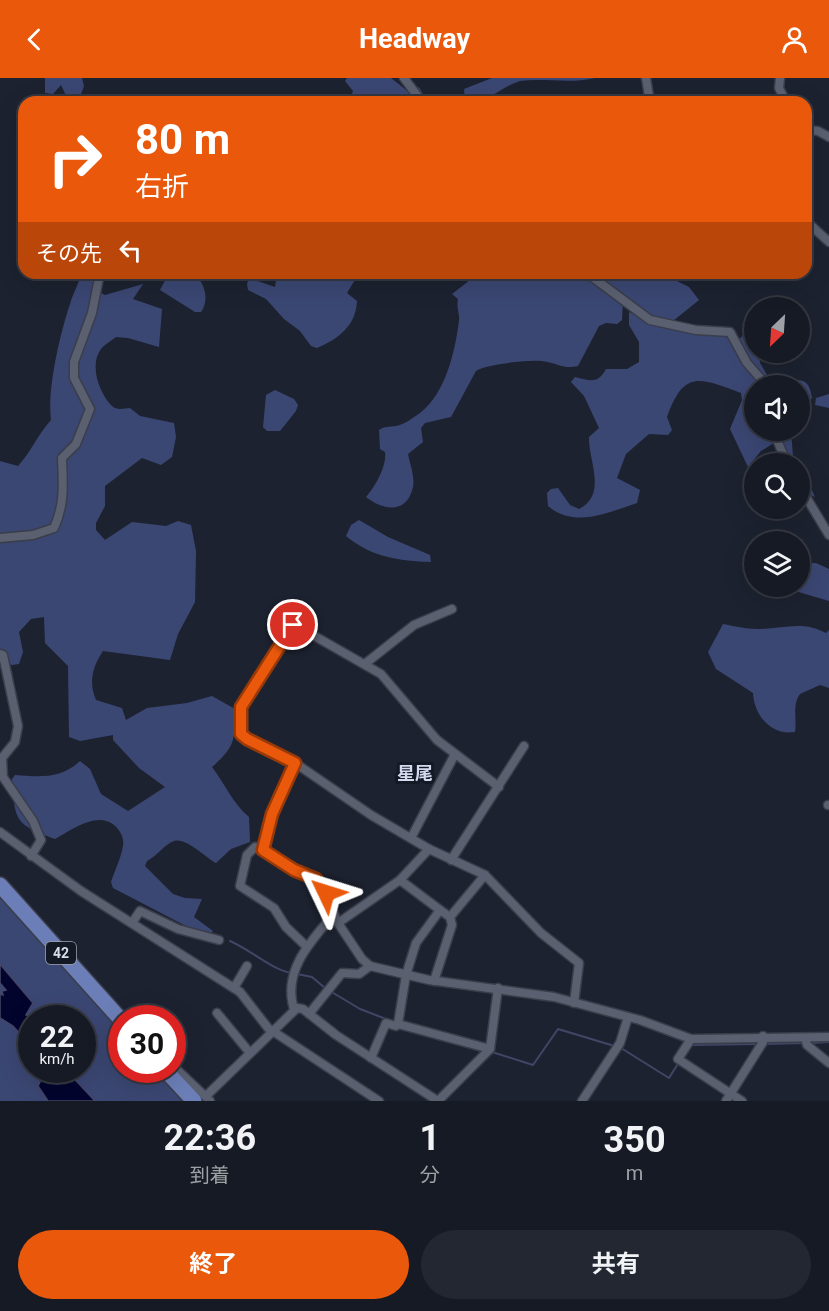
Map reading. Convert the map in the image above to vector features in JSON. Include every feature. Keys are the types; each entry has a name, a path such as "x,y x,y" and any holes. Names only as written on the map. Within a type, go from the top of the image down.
{"highway":[{"name":"42","path":"0,885 108,1005"},
{"path":"182,1083 203,1099"}],"street":[{"path":"404,78 418,96"},
{"path":"646,78 649,96"},
{"path":"780,78 779,88 783,96"},
{"path":"812,130 829,137"},
{"path":"812,226 829,242"},
{"path":"0,538 33,535 54,528 61,513 64,487 62,458 76,444 90,409 74,378 74,362 92,313 99,279"},
{"path":"596,279 650,320 696,330 730,332 747,363 757,375"},
{"path":"810,503 829,534"},
{"path":"366,663 414,626 452,609"},
{"path":"499,787 428,731 381,674 366,663 297,626 289,629 241,707 241,729 247,739 295,763 429,849 485,875 541,933 579,963 574,1003"},
{"path":"0,654 3,655 18,726 15,742 2,758 1,769 7,784 33,821 41,840 31,856"},
{"path":"451,860 524,747"},
{"path":"411,838 455,754"},
{"path":"263,850 272,814 295,763"},
{"path":"0,832 31,856 132,924 234,988 249,1000 259,1019 272,1031 379,1101"},
{"path":"306,946 286,927 274,908 240,886 249,852 255,847 294,870 319,881 336,919 362,959 370,966 434,981 498,988 574,1003 628,1017 691,1039 763,1036 829,1037"},
{"path":"294,1010 292,986 298,962 306,946 336,919 400,880 429,849"},
{"path":"434,981 450,933 450,917 485,875"},
{"path":"400,880 450,917"},
{"path":"398,1024 406,975 416,944 440,910"},
{"path":"132,924 140,911 178,929 219,940"},
{"path":"234,988 247,966"},
{"path":"309,1014 342,973 359,974 370,966"},
{"path":"186,1080 203,1099 294,1010 300,1008 438,1101 490,1049 498,988"},
{"path":"217,1013 250,1053"},
{"path":"582,1101 620,1043 628,1017"},
{"path":"371,1058 384,1024 396,1026 398,1024 490,1049"},
{"path":"728,1097 763,1042 763,1036"},
{"path":"806,1038 807,1045 829,1063"},
{"path":"691,1039 678,1059 728,1097 742,1101"}],"shaded area":[{"path":"45,78 82,78 84,86 80,96 66,96 61,85 53,94 45,93"},
{"path":"347,78 391,78 410,93 419,87 424,96 351,96 353,91 345,81"},
{"path":"492,78 595,78 577,81 520,81 490,96 465,96 464,89"},
{"path":"80,279 102,279 98,286 99,292 105,295 143,284 133,299 162,309 159,347 116,337 101,349 97,356 96,371 103,394 114,408 130,408 140,416 174,423 176,437 172,457 161,465 142,458 105,486 105,506 96,523 96,530 105,540 132,522 166,526 178,521 191,525 196,551 195,602 178,634 170,660 103,651 94,668 92,687 96,700 122,708 126,720 147,708 187,703 212,696 235,709 235,728 230,747 212,767 234,800 249,817 250,842 231,849 216,863 190,845 174,841 147,861 145,866 173,894 185,898 202,899 194,917 213,931 207,937 113,888 111,882 121,855 123,842 119,831 111,823 104,820 87,822 55,839 25,825 16,813 14,804 12,779 15,775 50,776 73,767 80,761 90,769 101,794 128,811 165,787 139,768 113,740 113,735 80,741 69,737 68,666 45,643 44,617 31,619 19,632 23,652 19,664 12,665 0,659 0,461 18,466 51,420 50,407 55,362 66,316"},
{"path":"166,279 199,279 205,292 204,307 201,312 195,312 160,290"},
{"path":"249,279 252,279 275,287 276,279 355,279 347,293 357,301 356,310 353,318 339,336 317,348 311,346 300,331 284,319 266,299 248,290 247,284"},
{"path":"471,279 591,279 623,301 622,320 617,324 606,323 599,326 578,366 568,367 541,361 527,361 497,364 476,371 451,417 425,423 421,428 423,442 408,454 413,487 406,502 394,507 380,505 366,497 384,464 385,452 380,449 379,430 409,421 420,413 429,405 443,383 452,358 459,318 458,299 452,294"},
{"path":"601,279 676,279 689,287 699,300 673,321 653,316"},
{"path":"629,312 660,327 741,338 744,332 744,363 760,363 767,375 744,375 744,441 777,441 759,453 744,453 744,459 730,429 742,400 741,393 704,381 695,381 687,384 673,402 667,417 672,430 668,435 649,434 626,454 617,478 640,490 637,503 604,514 581,518 558,513 548,506 547,493 551,489 558,488 570,505 579,509 588,503 595,486 589,437 599,428 584,396 571,382 575,377 594,380 600,377 606,369 627,369 639,362 639,342 629,325"},
{"path":"275,390 294,399 298,405 280,431 267,431 263,427 266,395"},
{"path":"829,394 829,408 815,405 816,398"},
{"path":"777,441 792,441 793,453 784,453"},
{"path":"359,520 388,537 430,555 431,562 386,557 365,549 346,536 351,525"},
{"path":"810,563 816,563 829,569 829,601 810,595"},
{"path":"723,624 753,629 801,626 826,633 829,630 829,688 820,685 800,694 795,707 795,732 778,731 771,727 760,716 753,693 716,669 708,652"},
{"path":"0,890 108,1011 108,1083 173,1083 189,1101 0,1101"},
{"path":"0,964 33,1003 32,1005 18,1005 18,1032 0,1018 0,994 3,995 2,991 6,990 0,983"},
{"path":"40,1083 78,1083 95,1101 48,1101 38,1086"}],"waterway":[{"path":"230,941 275,967 291,973"},
{"path":"297,974 312,977 325,988"},
{"path":"330,991 360,1009 386,1019"},
{"path":"245,992 254,1004"},
{"path":"492,1052 533,1065 558,1029 621,1048 669,1078 679,1062"},
{"path":"811,1043 829,1042"},
{"path":"766,1044 805,1043"},
{"path":"691,1045 760,1044"}],"district":[{"name":"星尾","path":"415,774"}],"route":[{"path":"293,625 283,637 241,707 241,734 295,763 266,830 263,850 294,870 316,879 326,893"}]}
